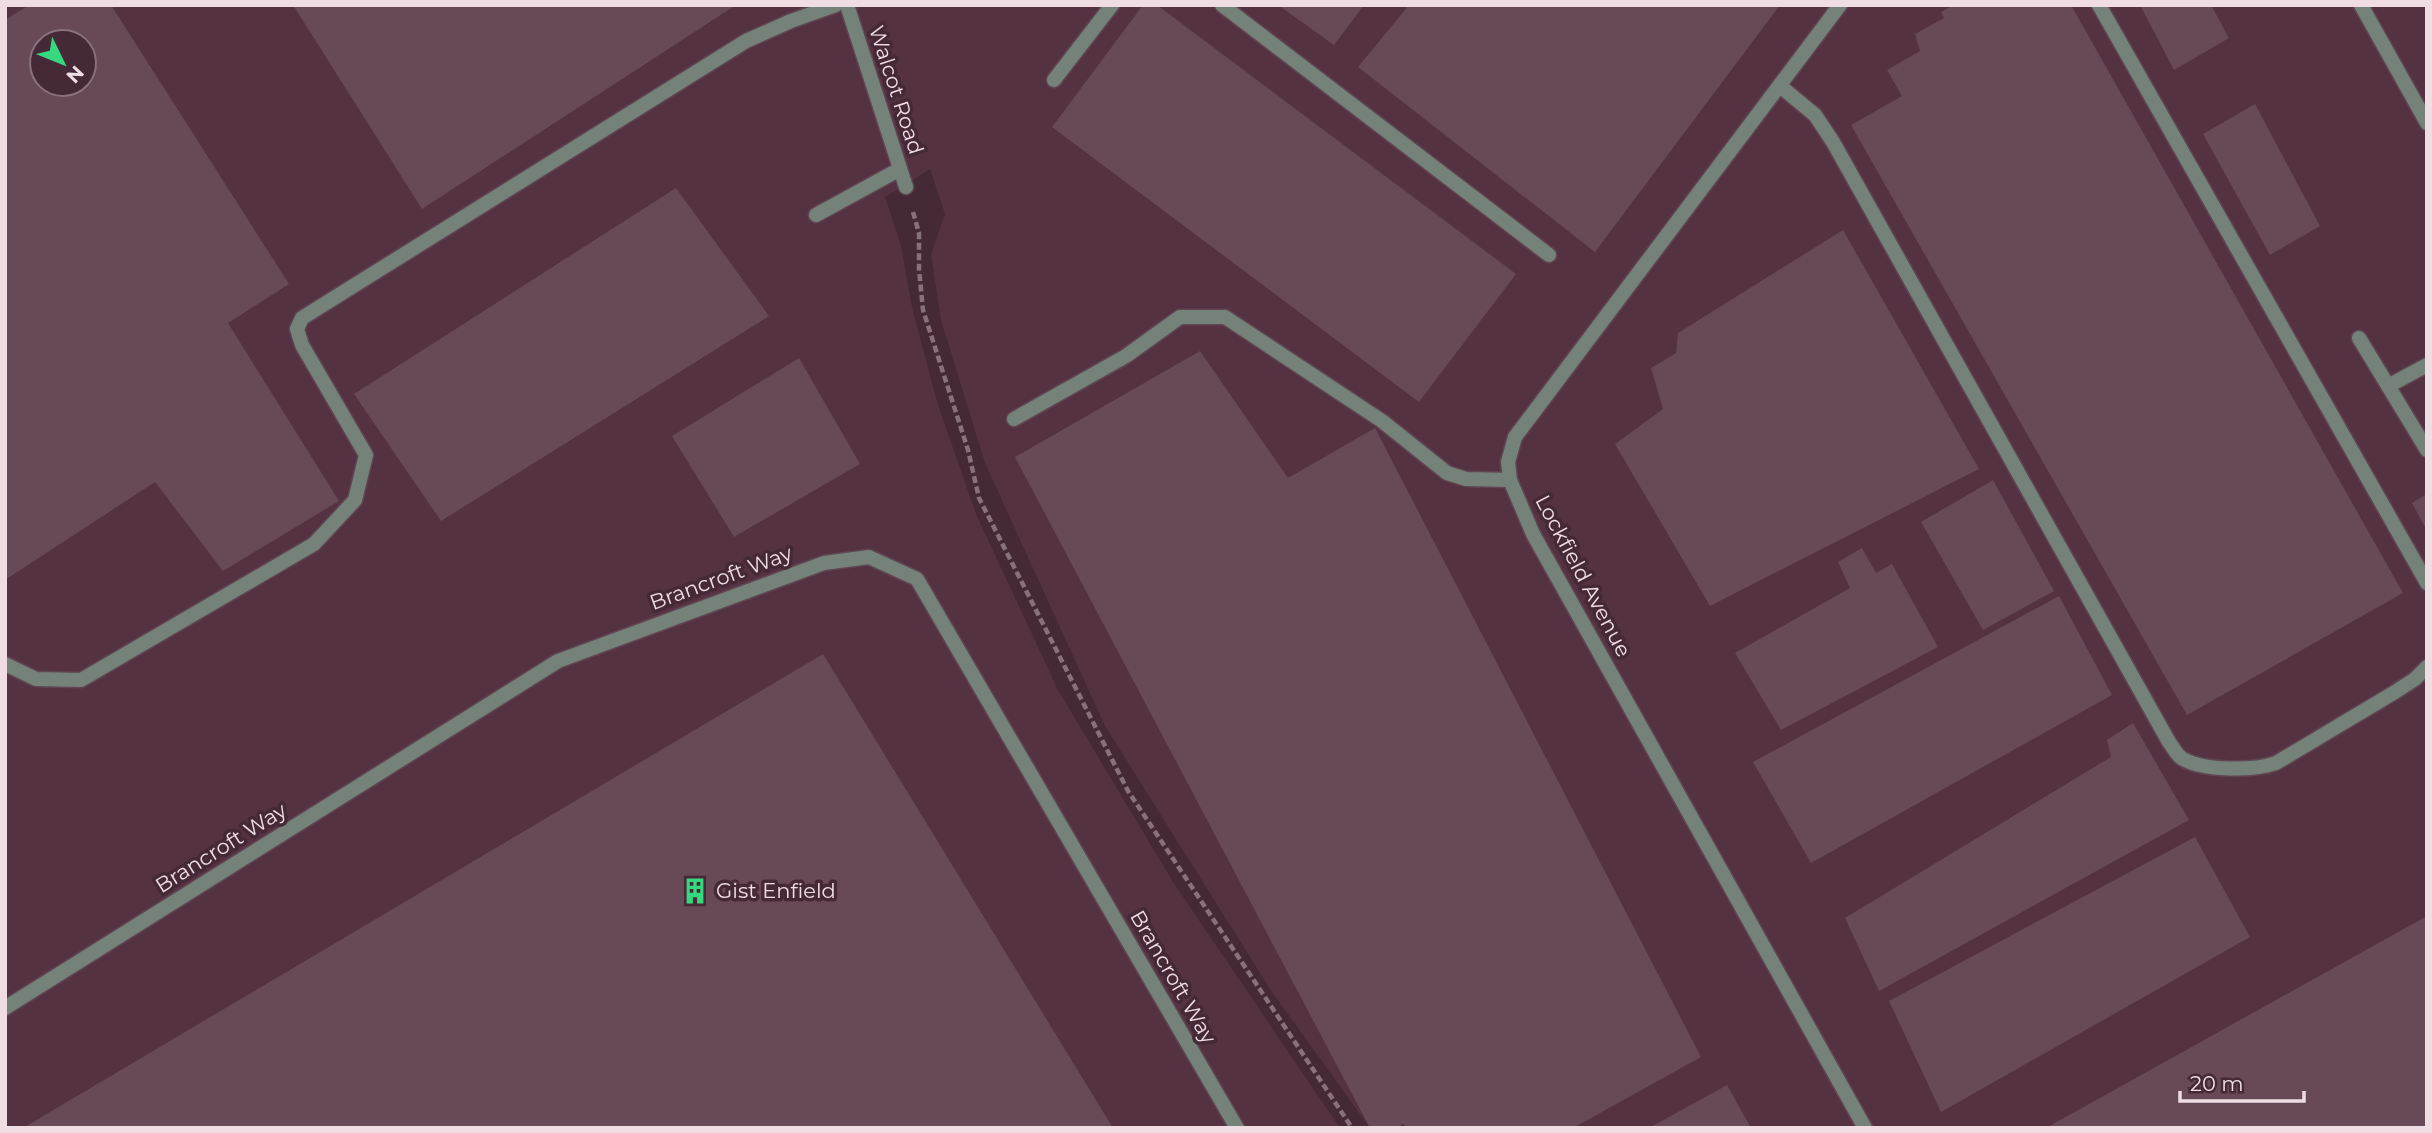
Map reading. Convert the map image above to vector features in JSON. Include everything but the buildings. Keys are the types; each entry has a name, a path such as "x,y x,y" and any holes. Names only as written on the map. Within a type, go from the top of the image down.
{"street":[{"path":"5,664 36,679 81,680 314,544 355,500 366,456 302,345 297,329 302,318 746,41 836,5"},
{"name":"Walcot Road","path":"847,5 906,187"},
{"path":"1054,80 1112,5"},
{"path":"1222,5 1549,255"},
{"name":"Lockfield Avenue","path":"1840,5 1515,437 1508,462 1510,480 1534,534 1865,1128"},
{"path":"2099,5 2427,583"},
{"path":"2361,5 2427,123"},
{"path":"1780,86 1815,115 1832,142 2169,742 2182,759 2224,768 2261,769 2276,763 2395,692 2427,667"},
{"path":"816,215 900,169"},
{"path":"1014,419 1126,356 1180,317 1226,317 1382,421 1447,472 1466,479 1510,480"},
{"path":"2359,338 2427,450"},
{"path":"2388,386 2427,365"},
{"name":"Brancroft Way","path":"5,1008 558,661 824,563 869,557 917,579 1237,1128"}],"path":[{"path":"906,187 919,233 923,310 968,450 979,498 1128,791 1352,1128"}],"shaded area":[{"path":"5,5 2427,5 2427,1128 1370,1128 1272,992 1105,726 985,463 941,320 931,254 945,214 930,169 885,197 901,246 912,307 937,402 976,514 1058,690 1173,882 1340,1128 5,1128"}],"place":[{"name":"Gist Enfield","path":"695,891"}]}
